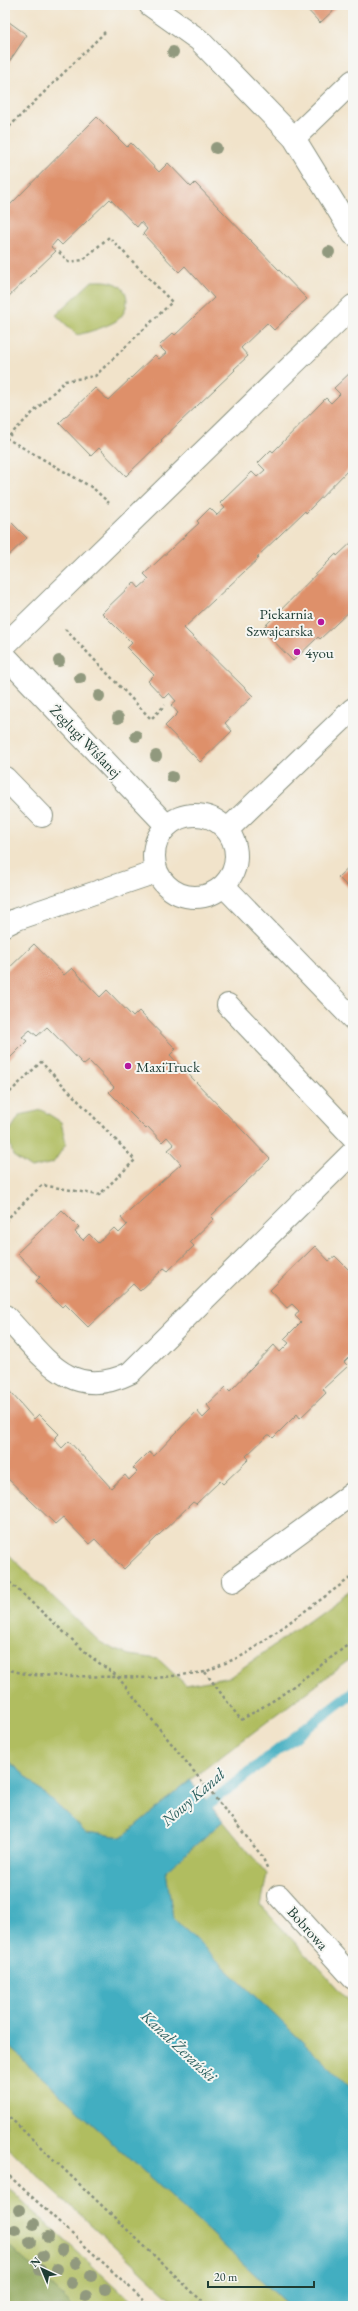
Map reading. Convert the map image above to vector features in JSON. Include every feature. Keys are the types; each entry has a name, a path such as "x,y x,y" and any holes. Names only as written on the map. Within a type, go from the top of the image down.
{"street":[{"path":"150,5 199,40 294,138 353,234"},
{"path":"294,138 353,81"},
{"path":"5,645 353,306"},
{"name":"Żeglugi Wiślanej","path":"5,656 167,826"},
{"path":"227,830 353,709"},
{"path":"5,778 42,816"},
{"path":"201,815 217,822 227,830 236,852 234,870 224,886 210,895 194,898 178,895 165,885 156,872 153,855 157,839 167,826 183,817 201,815"},
{"path":"5,925 17,919 156,872"},
{"path":"224,886 353,1019"},
{"path":"228,1005 353,1137"},
{"path":"5,1316 54,1367 68,1377 84,1383 100,1383 115,1380 130,1373 353,1152"},
{"path":"233,1581 353,1493"},
{"name":"Bobrowa","path":"279,1896 353,1978"}],"path":[{"path":"5,131 105,32"},
{"path":"59,252 69,262 83,260 109,237 172,302 95,376 65,381 6,439 93,488 109,504"},
{"path":"62,625 151,719 166,705"},
{"path":"5,1221 42,1185 99,1196 135,1160 41,1062 8,1094"},
{"path":"5,1669 30,1675 157,1678 205,1672 246,1654 353,1576"},
{"path":"5,1578 91,1656 117,1676 262,1856"},
{"path":"205,1672 241,1720 280,1698 353,1641"},
{"path":"5,2113 207,2306"},
{"path":"5,2172 150,2306"}],"green space":[{"path":"92,281 103,281 117,284 126,294 127,304 123,314 116,321 77,335 56,315"},
{"path":"42,1110 61,1122 66,1144 53,1163 31,1168 13,1156 8,1134 20,1115"},
{"path":"5,1551 100,1642 129,1655 158,1659 186,1685 230,1677 353,1588 353,1657 190,1780 122,1837 86,1832 5,1757"},
{"path":"223,1821 267,1874 261,1906 353,2005 353,2090 173,1918 166,1871"},
{"path":"5,2043 289,2306 179,2306 5,2145"},
{"path":"5,2185 136,2306 73,2306 5,2242"},
{"path":"5,2242 73,2306 5,2306"}],"water":[{"name":"Kanał Żerański","path":"5,1757 86,1832 122,1837 190,1780 223,1821 166,1871 173,1918 353,2090 353,2306 289,2306 5,2043"}],"building":[{"path":"303,5 339,5 320,23"},
{"path":"5,19 27,35 5,68"},
{"path":"97,117 127,147 131,143 159,172 168,163 191,187 195,183 307,299 274,330 267,323 241,348 248,356 126,476 99,448 91,456 59,423 95,388 108,400 155,355 159,359 166,353 159,346 173,333 175,335 214,298 185,266 179,272 143,234 147,229 141,222 137,227 110,199 62,245 57,240 51,247 56,251 5,300 5,210"},
{"path":"353,370 353,465 306,513 305,511 257,557 259,558 184,628 253,696 225,723 232,731 200,762 165,726 178,713 171,705 176,701 169,693 164,698 148,681 154,675 127,648 132,643 102,613 134,582 139,588 149,579 144,574 199,523 197,521 210,508 217,515 225,508 220,503 252,472 257,477 265,470 258,463 271,450 273,452 326,398 331,403 340,394 334,388"},
{"path":"11,522 27,538 5,559 5,527"},
{"path":"353,541 353,608 320,639 318,637 293,661 262,629 336,554 337,556"},
{"path":"353,863 353,892 338,877"},
{"path":"34,944 64,975 72,968 100,997 107,990 133,1017 139,1011 176,1049 170,1055 270,1159 211,1216 214,1219 190,1242 194,1246 168,1271 164,1268 140,1291 133,1284 88,1327 65,1304 62,1307 36,1281 40,1277 17,1253 62,1210 79,1227 75,1232 83,1240 89,1234 98,1243 114,1228 119,1233 127,1225 121,1218 181,1164 168,1150 174,1145 167,1137 162,1142 148,1127 146,1129 109,1092 114,1087 89,1061 84,1065 47,1027 37,1036 30,1030 22,1037 27,1041 5,1063 5,972"},
{"path":"315,1246 329,1261 335,1256 353,1274 353,1353 344,1362 348,1366 323,1389 326,1393 300,1418 297,1414 273,1438 268,1435 246,1456 249,1459 223,1484 220,1481 196,1504 193,1502 124,1569 95,1539 89,1544 63,1517 55,1524 5,1476 5,1386 34,1419 39,1414 59,1434 54,1439 62,1448 69,1441 111,1488 125,1475 129,1480 137,1472 133,1468 149,1452 154,1456 197,1411 203,1418 211,1410 207,1405 226,1387 230,1391 274,1345 280,1352 289,1343 284,1339 301,1322 295,1316 299,1311 292,1304 287,1308 270,1290"}],"waterway":[{"name":"Nowy Kanał","path":"197,1813 353,1692"}],"place":[{"name":"Piekarnia Szwajcarska","path":"321,622"},
{"name":"4you","path":"297,652"},
{"name":"MaxiTruck","path":"128,1066"}]}
